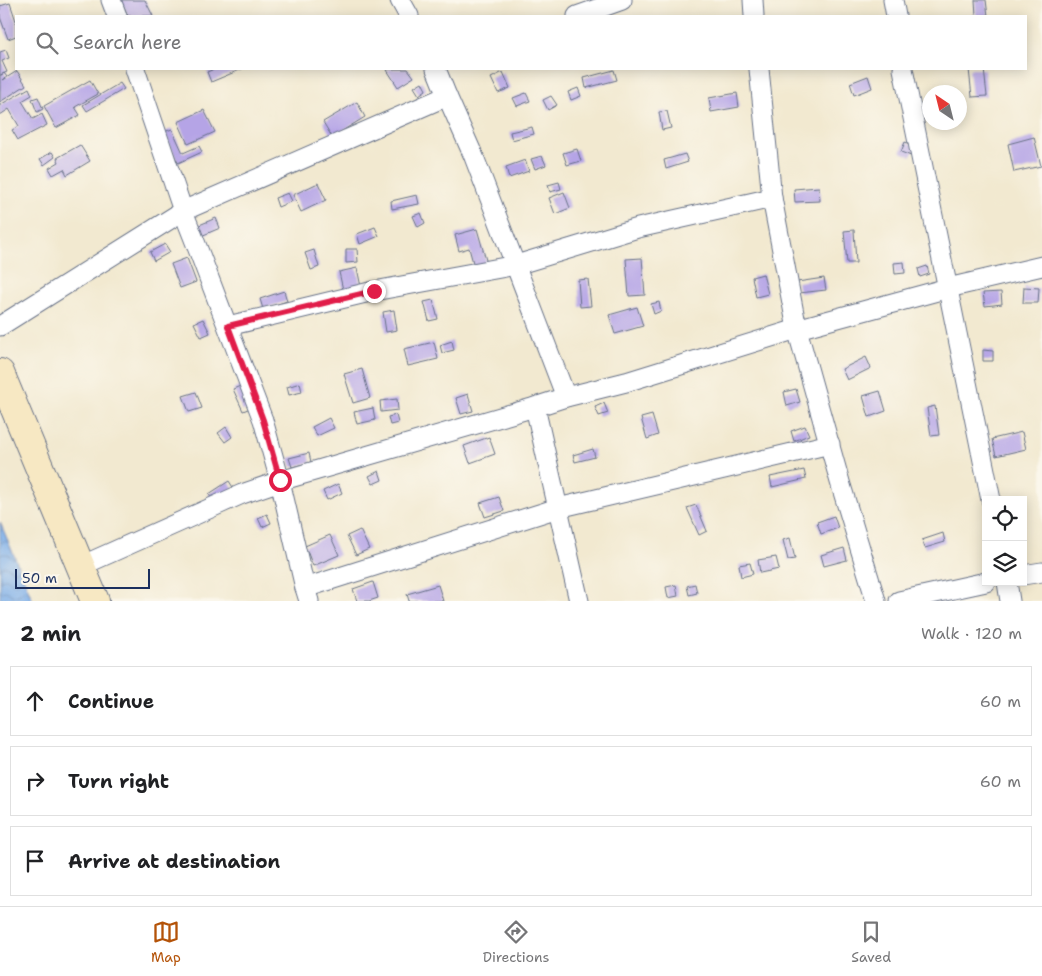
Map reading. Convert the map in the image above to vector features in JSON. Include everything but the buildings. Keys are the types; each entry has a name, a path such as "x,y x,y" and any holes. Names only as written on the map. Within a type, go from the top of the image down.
{"main road":[{"path":"0,373 95,601"}],"street":[{"path":"112,0 117,15"},
{"path":"400,0 408,15"},
{"path":"580,15 622,0"},
{"path":"753,0 754,15"},
{"path":"894,0 896,15"},
{"path":"135,70 183,210 263,420 280,480 307,595 558,508 830,444"},
{"path":"436,70 474,157 566,397"},
{"path":"759,70 772,198 797,329 876,601"},
{"path":"903,70 990,496"},
{"path":"0,326 183,210 447,96"},
{"path":"228,326 374,291 516,265 638,228 772,198"},
{"path":"81,566 242,494 280,480 566,397 626,382 797,329 948,288 1042,266"},
{"path":"535,407 579,601"},
{"path":"1027,574 1042,572"},
{"path":"899,601 982,583"},
{"path":"1008,586 1010,601"}],"water":[{"path":"0,522 33,601 0,601"}],"route":[{"path":"280,480 263,420 228,326 374,291"}]}
